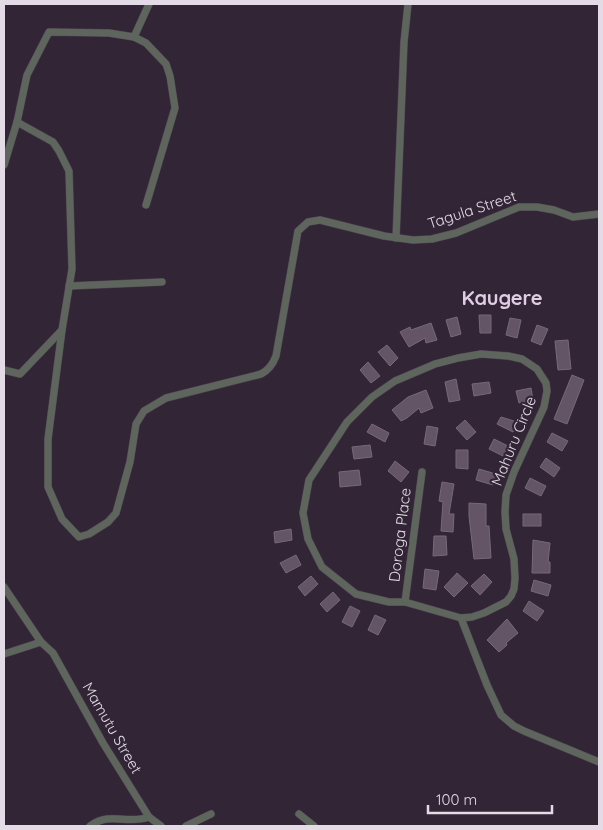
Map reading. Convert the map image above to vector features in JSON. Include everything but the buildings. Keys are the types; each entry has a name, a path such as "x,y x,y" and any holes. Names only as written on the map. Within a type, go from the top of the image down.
{"street":[{"path":"134,37 149,4"},
{"path":"396,238 404,42 408,4"},
{"path":"4,165 17,122 27,76 49,32 109,33 134,37 146,43 166,64 170,76 175,108 146,205"},
{"path":"4,370 20,374 62,330 72,269 69,171 52,142 17,122"},
{"name":"Tagula Street","path":"62,330 48,439 48,486 62,519 79,537 89,534 108,522 116,513 130,462 136,424 144,411 166,398 261,374 266,372 274,363 298,231 308,222 320,220 362,231 413,240 432,239 456,233 519,207 537,207 554,210 573,217 599,214"},
{"path":"69,286 162,282"},
{"name":"Mahuru Circle","path":"482,354 522,359 537,369 546,382 547,391 542,413 514,472 506,495 506,529 514,559 514,589 506,602 495,609 472,617 461,618 405,602 389,602 356,594 322,568 308,540 303,513 309,480 347,422 372,398 395,381 436,364 458,358 482,354"},
{"name":"Doroga Place","path":"405,602 422,472"},
{"name":"Mamutu Street","path":"4,588 42,642 53,653 103,743 149,817 161,826"},
{"path":"461,618 487,685 501,715 514,726 524,731 599,762"},
{"path":"4,654 42,642"},
{"path":"186,826 211,814"},
{"path":"299,814 314,826"},
{"path":"90,826 96,822 114,817 139,820 149,817"}],"district":[{"name":"Kaugere","path":"502,298"}]}
